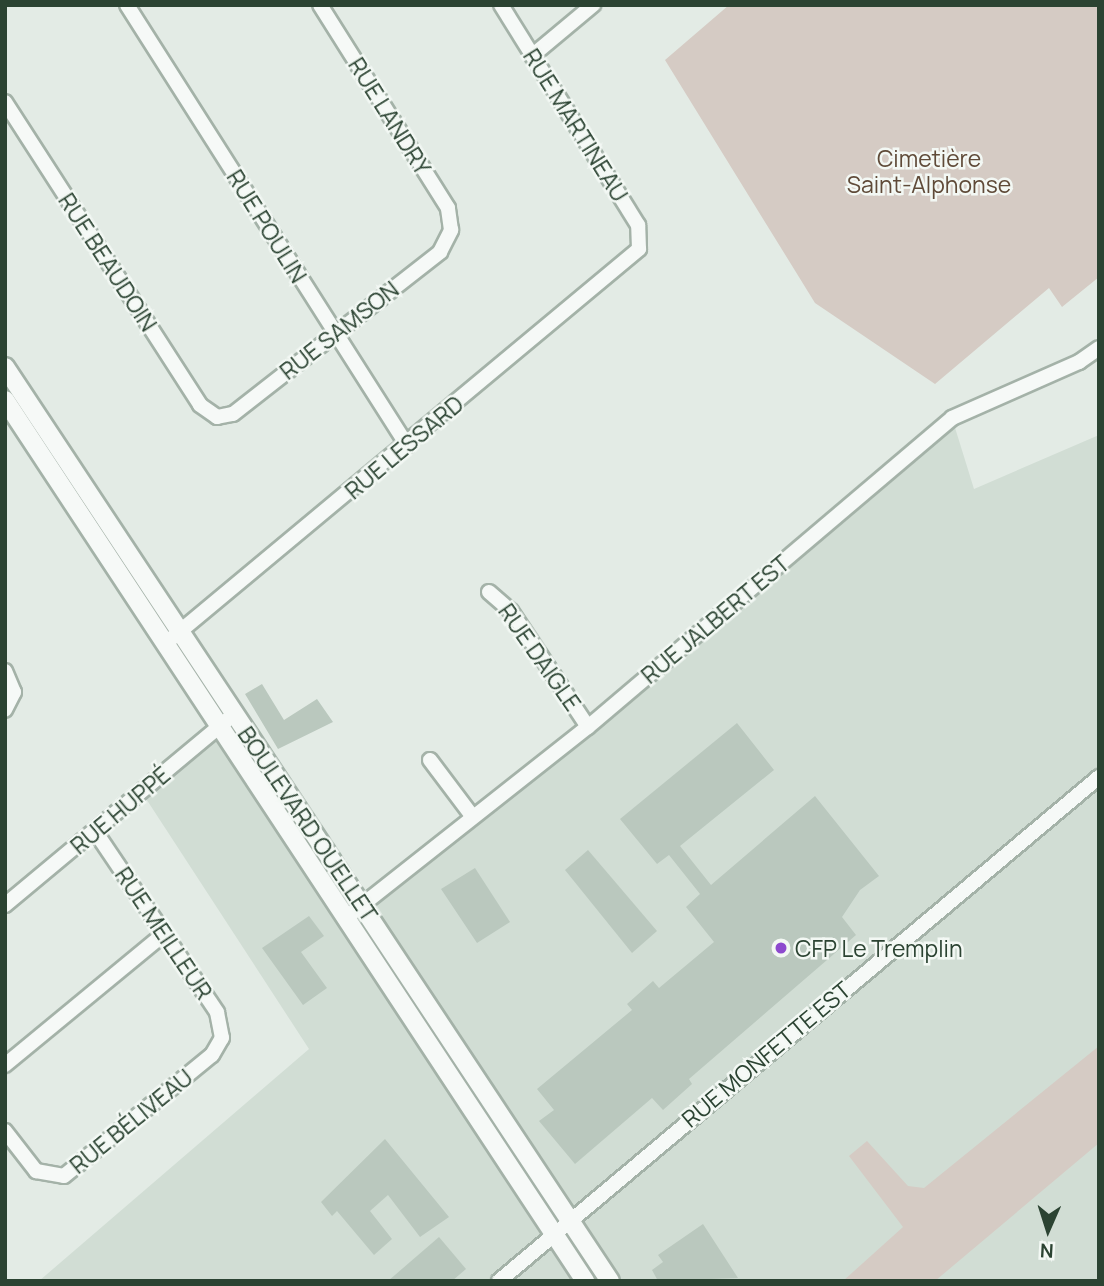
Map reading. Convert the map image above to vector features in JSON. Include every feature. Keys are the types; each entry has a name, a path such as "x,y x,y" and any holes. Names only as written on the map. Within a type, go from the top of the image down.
{"street":[{"name":"RUE POULIN","path":"127,5 407,445"},
{"name":"RUE LANDRY","path":"320,5 448,208 451,230"},
{"name":"RUE MARTINEAU","path":"500,5 638,225 639,249"},
{"path":"532,56 593,5"},
{"name":"RUE BEAUDOIN","path":"5,102 200,405 217,417"},
{"name":"RUE SAMSON","path":"217,417 233,414 440,252 451,230"},
{"name":"RUE LESSARD","path":"166,643 407,445 639,249"},
{"name":"RUE JALBERT EST","path":"346,917 588,726 952,418 1079,362 1099,348"},
{"name":"BOULEVARD OUELLET","path":"5,367 181,630 228,720 346,917 585,1281"},
{"name":"BOULEVARD OUELLET","path":"5,400 166,643 228,720 362,904 610,1281"},
{"name":"RUE DAIGLE","path":"489,592 511,611 588,726"},
{"path":"5,671 14,692 5,710"},
{"name":"RUE HUPPÉ","path":"5,905 228,720"},
{"path":"430,760 473,817"},
{"name":"RUE MONFETTE EST","path":"499,1281 569,1218 1099,777"},
{"name":"RUE MEILLEUR","path":"95,831 217,1012 222,1038"},
{"path":"5,1065 164,934"},
{"name":"RUE BÉLIVEAU","path":"5,1131 36,1171 64,1176 212,1055 222,1038"}],"shaded area":[{"path":"952,418 974,489 1099,435 1099,1281 39,1281 309,1049 141,791 234,714 362,904"}],"green space":[{"name":"Cimetière Saint-Alphonse","path":"729,5 1099,5 1099,277 1062,307 1049,288 935,384 815,303 665,60"},
{"path":"1099,1046 1099,1143 935,1281 843,1281 903,1227 849,1156 867,1141 908,1186 924,1188"}],"building":[{"path":"262,684 284,720 317,699 333,722 278,749 245,694"},
{"path":"737,723 774,770 680,846 711,885 815,796 879,876 860,890 842,917 856,935 689,1079 692,1084 663,1110 652,1098 575,1164 539,1121 554,1110 537,1089 632,1010 627,1004 653,981 659,988 714,942 686,907 700,894 669,855 657,864 620,819"},
{"path":"588,850 657,931 632,953 565,870"},
{"path":"475,868 510,922 477,943 441,889"},
{"path":"309,916 324,936 301,952 327,988 303,1005 262,948"},
{"path":"385,1139 449,1217 420,1237 388,1195 370,1211 392,1239 374,1255 337,1211 332,1216 321,1202"},
{"path":"703,1224 738,1278 658,1281 652,1270 663,1262 658,1255"},
{"path":"439,1237 466,1269 452,1281 388,1281"}],"place":[{"name":"CFP Le Tremplin","path":"781,948"}]}
